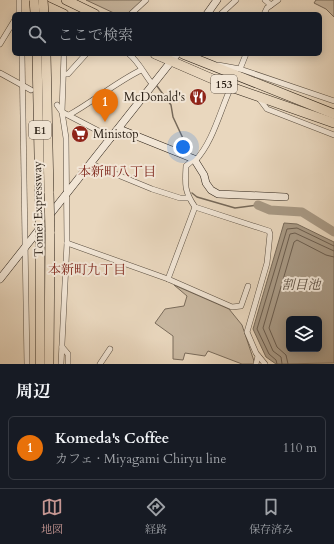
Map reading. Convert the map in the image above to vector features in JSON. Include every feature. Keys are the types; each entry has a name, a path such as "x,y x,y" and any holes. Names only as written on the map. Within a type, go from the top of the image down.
{"highway":[{"path":"34,0 38,12"},
{"path":"34,0 59,12"},
{"path":"38,12 43,0"},
{"path":"66,0 91,12"},
{"name":"Tomei Expressway","path":"37,56 40,206 40,364"},
{"name":"Tomei Expressway","path":"46,56 50,232 49,364"},
{"name":"153","path":"188,56 334,114"},
{"name":"153","path":"175,57 230,87 334,123"},
{"name":"153","path":"296,99 311,101 334,110"},
{"name":"153","path":"294,110 301,115 334,128"}],"main road":[{"path":"208,12 217,0"},
{"path":"0,279 175,57"},
{"path":"119,129 194,160 204,175 206,183 211,190 218,194 285,197"}],"street":[{"path":"19,0 19,12"},
{"path":"133,12 146,0"},
{"path":"223,12 235,0"},
{"path":"264,0 271,5"},
{"path":"266,12 271,5 278,0"},
{"path":"0,44 12,24"},
{"path":"22,56 27,364"},
{"path":"61,364 67,243 66,138 62,112 65,74 64,56"},
{"path":"65,74 68,74 84,56"},
{"path":"131,56 138,62 141,70 154,84"},
{"path":"240,69 245,56"},
{"path":"209,64 240,69 334,101"},
{"path":"69,115 90,104 110,87 141,70"},
{"path":"0,74 31,90"},
{"path":"230,87 212,133 202,153 186,166 185,185 189,198 195,207 269,231 267,263 247,329 248,337 258,356 265,364"},
{"path":"258,97 266,109 334,135"},
{"path":"57,105 62,112 112,138"},
{"path":"91,164 180,198 189,198"},
{"path":"168,280 195,207"},
{"path":"67,243 168,280 232,307 241,306 248,286"},
{"path":"62,347 68,354 68,364"},
{"path":"100,364 110,349"},
{"path":"256,364 258,356"}],"shaded area":[{"path":"86,0 143,0 130,12 112,12"},
{"path":"316,0 334,0 334,17 326,9 314,3"},
{"path":"174,285 229,309 242,325 255,364 242,364 208,351 205,356 185,353 183,360 173,359 173,336 155,323 165,309 184,306 187,296"}],"water":[{"name":"割目池","path":"284,223 297,224 334,242 334,363 276,364 266,357 253,329"}],"waterway":[{"path":"157,86 171,105 173,117 187,147"},
{"path":"192,193 197,197 235,208 258,205"},
{"name":"割目池","path":"258,205 270,210 302,212 334,232"}],"place":[{"name":"McDonald's","path":"198,97"},
{"name":"Komeda's Coffee","path":"105,122"},
{"name":"Ministop","path":"80,134"}],"district":[{"name":"本新町八丁目","path":"117,172"},
{"name":"本新町九丁目","path":"87,270"}]}
